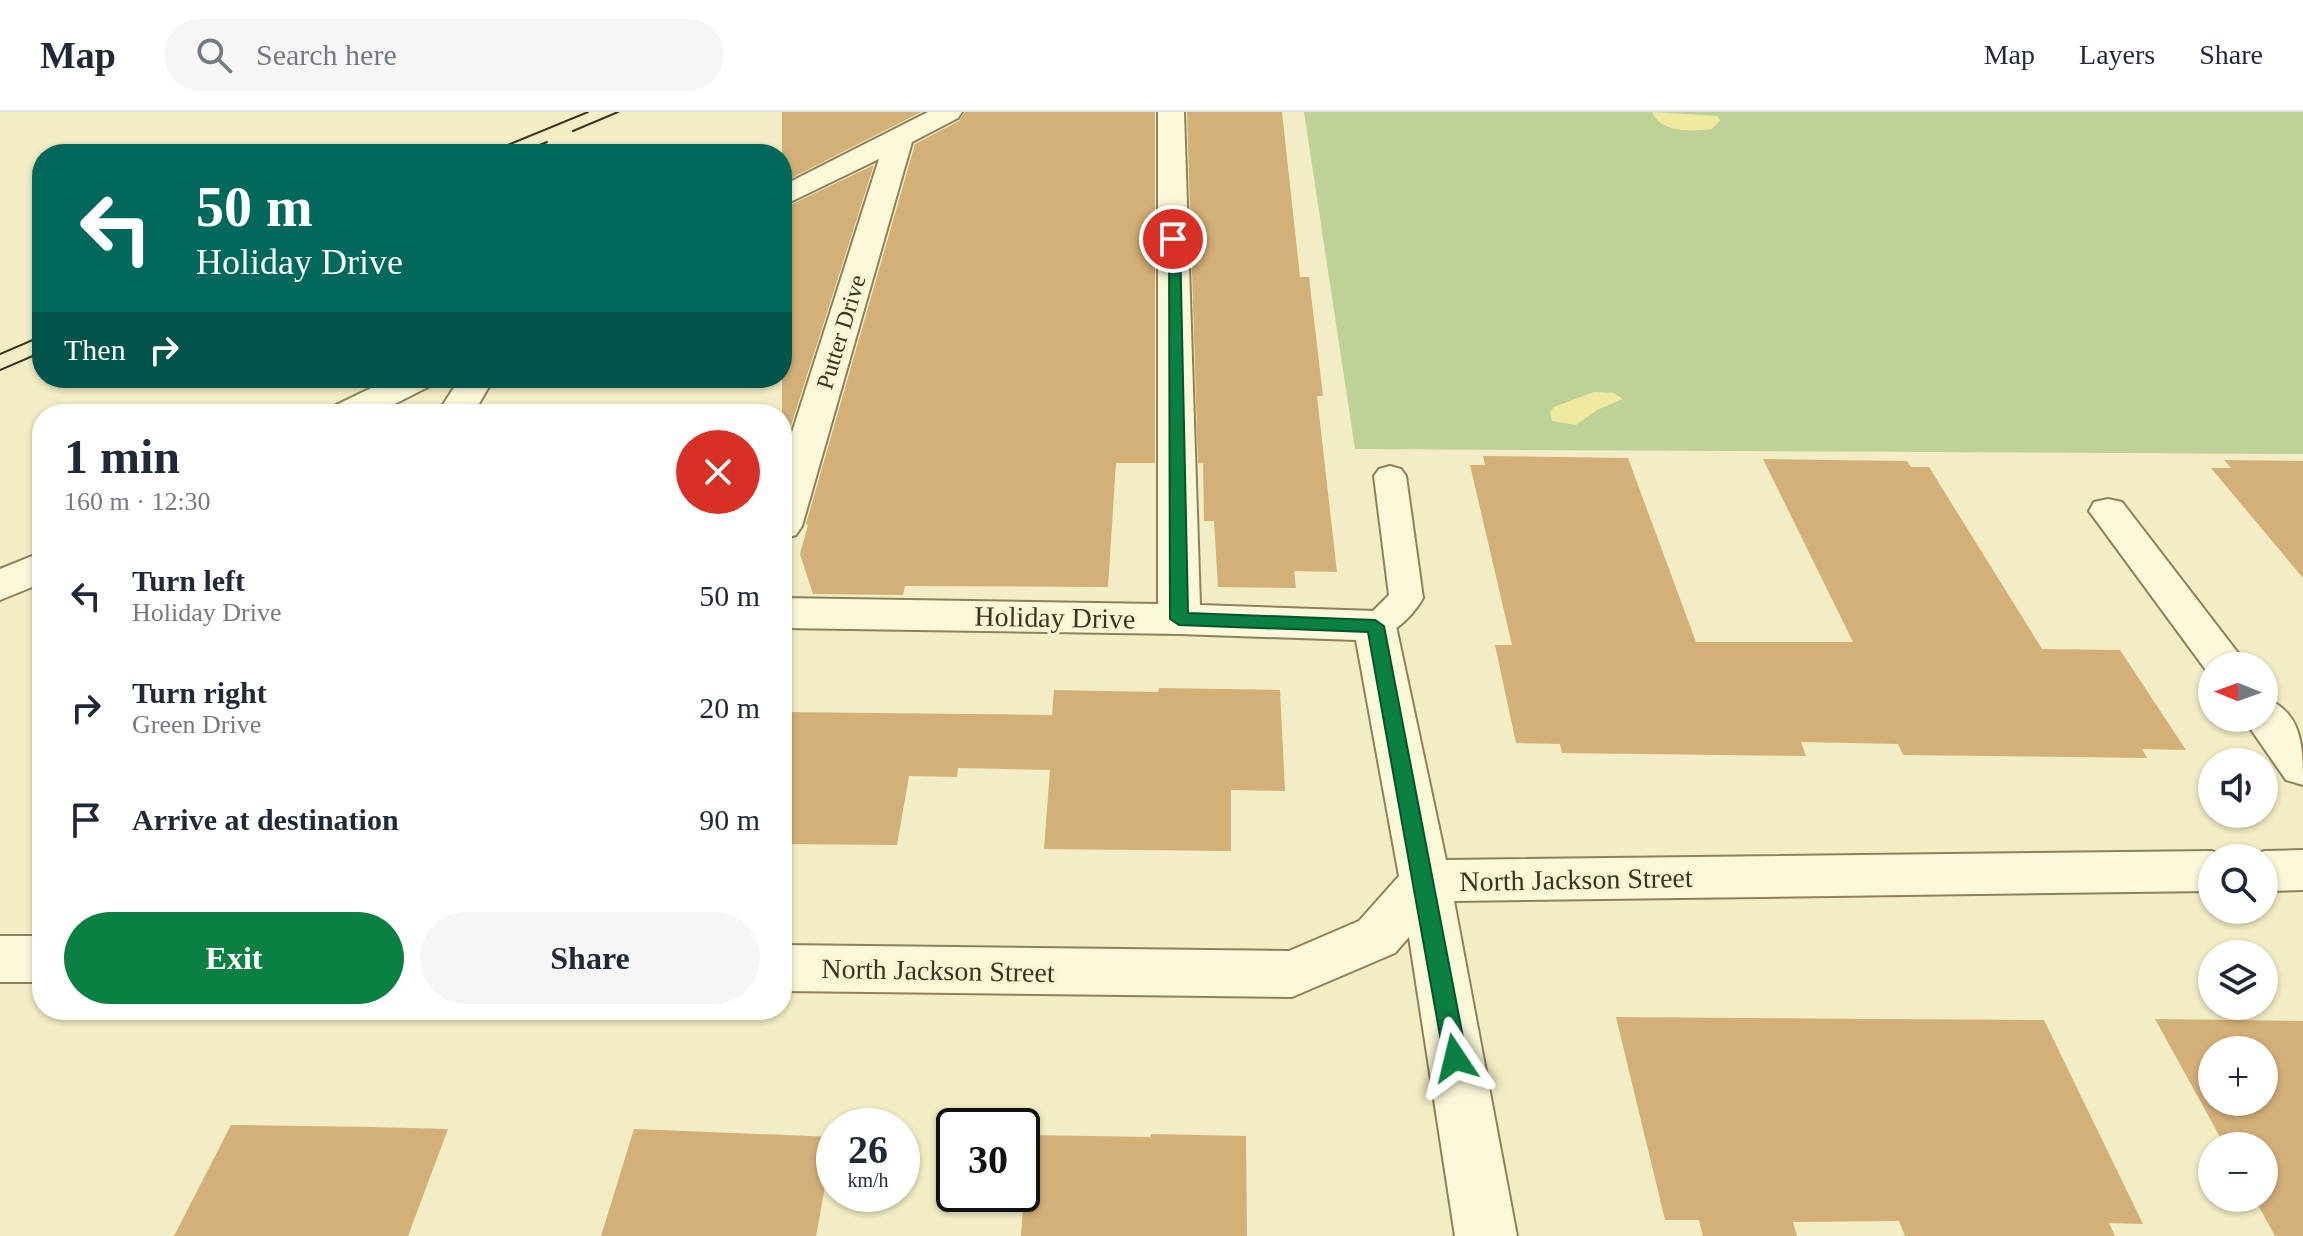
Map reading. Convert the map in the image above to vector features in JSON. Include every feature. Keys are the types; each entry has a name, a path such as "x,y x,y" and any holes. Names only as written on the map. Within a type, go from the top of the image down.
{"street":[{"path":"792,192 949,112"},
{"path":"1171,112 1179,619"},
{"name":"Putter Drive","path":"792,493 899,138"},
{"path":"367,404 400,388"},
{"path":"2108,511 2215,652"},
{"path":"0,586 32,571"},
{"path":"0,601 32,601"},
{"name":"Holiday Drive","path":"792,613 1179,619 1375,626"},
{"path":"1375,626 1425,881 1486,1236"},
{"path":"2277,732 2303,767"},
{"path":"2278,871 2303,870"},
{"name":"North Jackson Street","path":"792,968 1292,974 1377,937 1425,881 2198,871"},
{"path":"0,959 32,959"}],"lane":[{"path":"1375,626 1406,598 1390,476"}],"green space":[{"path":"1304,112 2303,112 2303,454 1355,449"}],"sand":[{"path":"1652,112 1717,116 1720,120 1712,129 1678,130 1663,124"},
{"path":"1594,392 1614,393 1623,399 1597,410 1576,425 1552,421 1550,412 1554,407"}],"building":[{"path":"782,112 921,112 792,178 792,144 782,144"},
{"path":"965,112 1155,112 1155,463 1116,463 1108,587 905,586 903,595 813,594 800,554 806,524 915,144 959,121"},
{"path":"1187,112 1282,112 1300,277 1309,277 1323,396 1317,396 1337,572 1294,571 1296,588 1218,587 1214,521 1204,521 1203,463 1198,463"},
{"path":"874,165 792,423 792,404 782,404 782,388 792,388 792,204"},
{"path":"1483,456 1628,458 1696,642 1853,642 1763,459 1907,461 1911,467 1929,467 2042,649 2120,650 2186,750 2142,749 2147,758 1903,755 1898,744 1801,742 1806,756 1562,753 1560,744 1516,743 1495,645 1512,645 1470,465 1485,465"},
{"path":"2224,460 2303,461 2303,578 2211,468 2231,468"},
{"path":"1159,688 1280,690 1285,791 1231,790 1231,851 1044,849 1050,770 958,768 957,777 909,776 897,845 792,844 792,712 1052,715 1054,690 1158,692"},
{"path":"1616,1017 2044,1020 2143,1224 2109,1223 2115,1236 1905,1236 1899,1221 1793,1222 1797,1236 1703,1236 1699,1220 1665,1220"},
{"path":"2155,1019 2303,1021 2303,1236 2275,1236 2262,1212 2278,1212 2278,1132 2217,1132 2208,1116 2278,1116 2278,1036 2198,1036 2198,1097"},
{"path":"231,1125 448,1129 408,1236 174,1236"},
{"path":"634,1129 816,1136 816,1212 820,1212 816,1236 601,1236"},
{"path":"1151,1134 1246,1136 1247,1236 1021,1236 1023,1212 1040,1212 1040,1135 1151,1137"}],"tram line":[{"path":"510,144 588,112"},
{"path":"573,131 618,112"},
{"path":"542,144 547,142"},
{"path":"0,354 32,340"},
{"path":"0,370 32,356"}],"route":[{"path":"1173,239 1179,619 1375,626 1425,881 1455,1058"}]}
